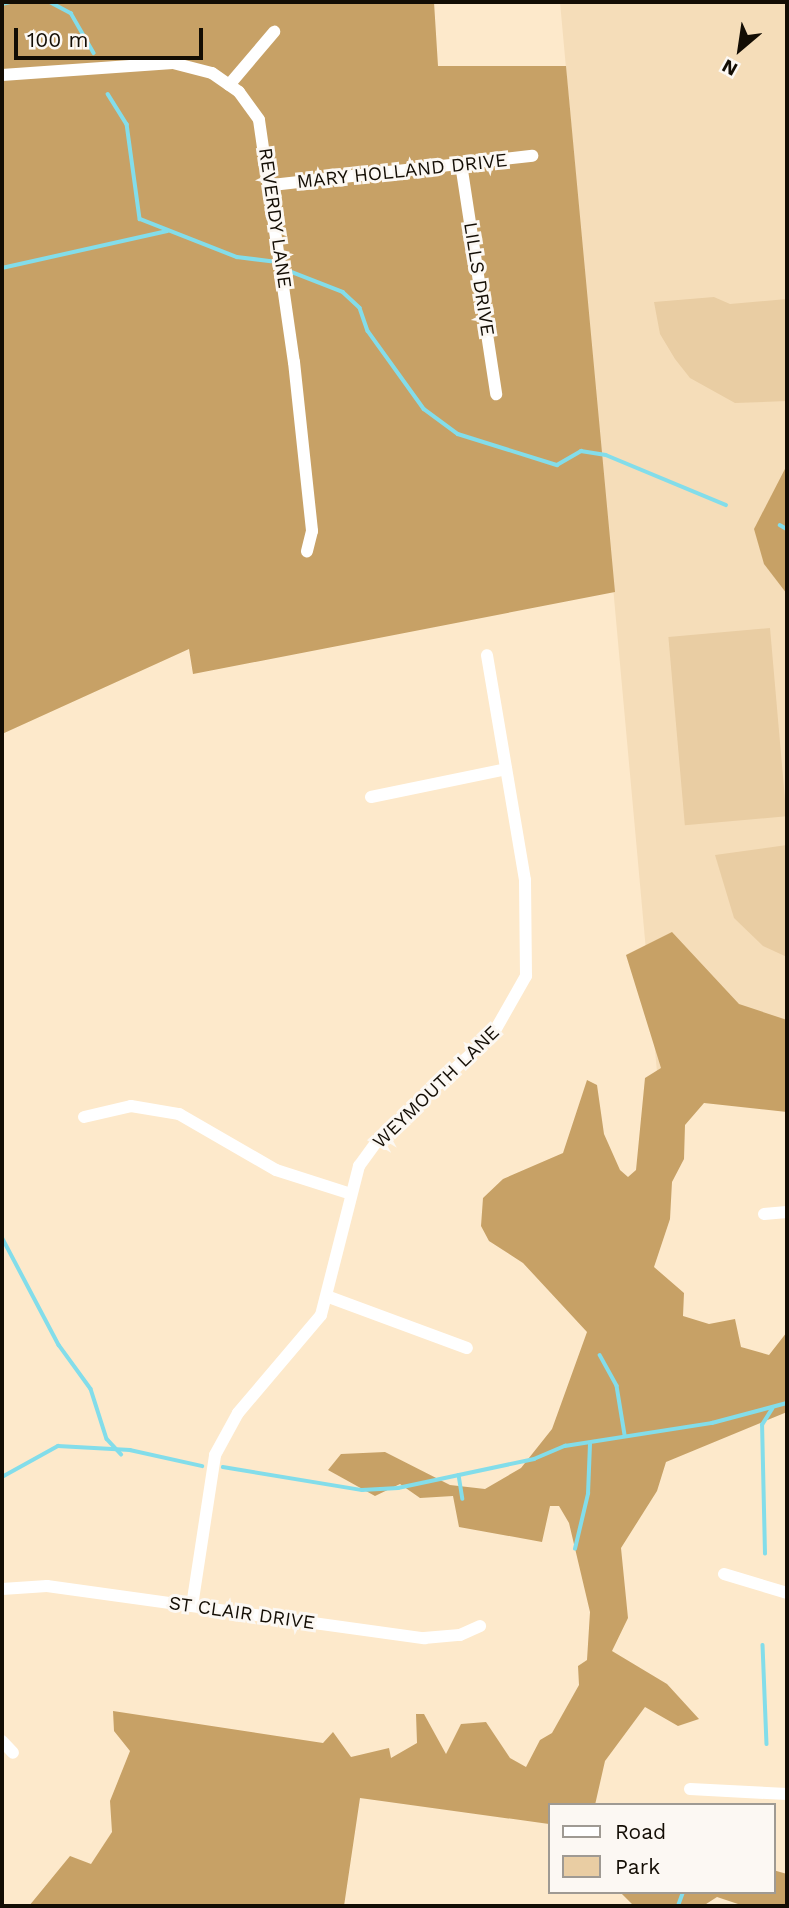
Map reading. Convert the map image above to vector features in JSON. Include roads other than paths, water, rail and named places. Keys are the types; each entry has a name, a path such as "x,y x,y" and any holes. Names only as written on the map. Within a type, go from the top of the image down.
{"street":[{"path":"229,85 274,32"},
{"name":"REVERDY LANE","path":"2,75 173,63 212,73 229,85 259,120 272,186 312,531 307,551"},
{"name":"MARY HOLLAND DRIVE","path":"272,186 532,156"},
{"name":"LILLS DRIVE","path":"461,164 496,394"},
{"name":"WEYMOUTH LANE","path":"192,1606 215,1455 238,1413 308,1337 329,1297 348,1193 379,1138 493,1034 517,1000 529,956 528,924 487,655"},
{"path":"371,797 506,769"},
{"path":"84,1117 131,1106 179,1114 276,1170 348,1193"},
{"path":"764,1214 787,1212"},
{"path":"329,1297 467,1348"},
{"path":"724,1574 787,1592"},
{"name":"ST CLAIR DRIVE","path":"2,1589 47,1587 424,1638 460,1635 480,1626"},
{"path":"2,1741 13,1752"},
{"path":"690,1789 787,1794"}],"waterway":[{"path":"2,4 10,2"},
{"path":"50,2 71,13 94,53"},
{"path":"108,94 127,124 140,219 237,257 271,261"},
{"path":"2,268 167,231"},
{"path":"289,271 343,292 360,308 368,331 424,409 458,434 557,465 581,451 606,455 726,505"},
{"path":"780,525 787,529"},
{"path":"2,1237 59,1345 91,1389 107,1439 121,1454"},
{"path":"600,1355 617,1386 625,1435"},
{"path":"223,1467 362,1490 398,1488 534,1459 565,1446 712,1423 787,1403"},
{"path":"765,1554 762,1425 772,1409"},
{"path":"575,1549 588,1494 590,1445"},
{"path":"2,1477 58,1446 130,1450 202,1466"},
{"path":"459,1475 463,1499"},
{"path":"763,1645 767,1744"},
{"path":"678,1906 682,1894"}]}
